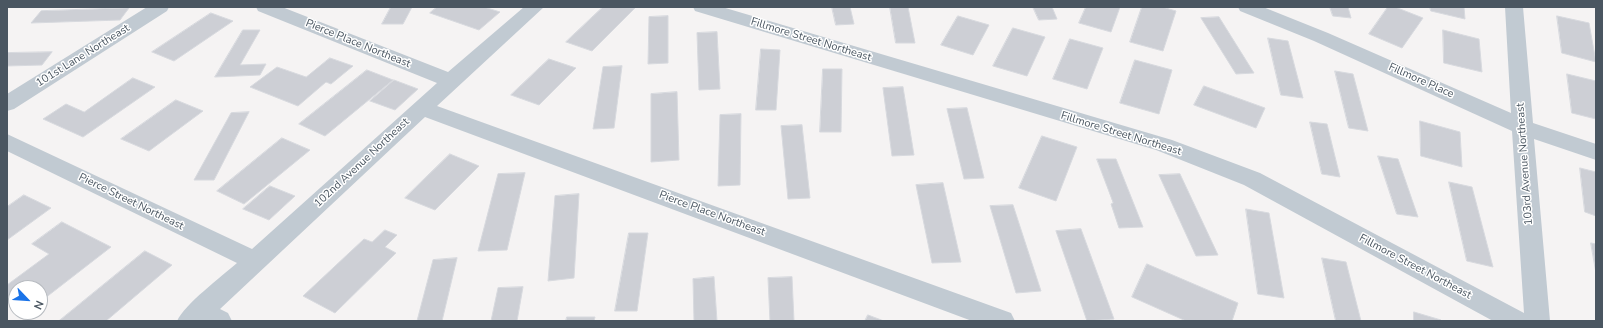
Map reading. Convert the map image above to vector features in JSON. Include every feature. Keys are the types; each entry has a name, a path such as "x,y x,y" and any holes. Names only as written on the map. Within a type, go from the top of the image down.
{"street":[{"name":"101st Lane Northeast","path":"7,104 160,7"},
{"name":"Pierce Place Northeast","path":"265,7 451,81"},
{"name":"102nd Avenue Northeast","path":"203,318 254,262 451,81 535,7"},
{"name":"Fillmore Street Northeast","path":"702,7 1171,148 1252,179 1516,321"},
{"name":"Fillmore Place","path":"1247,7 1321,37 1523,127 1596,152"},
{"name":"103rd Avenue Northeast","path":"1514,7 1537,321"},
{"name":"Pierce Place Northeast","path":"422,108 1002,321"},
{"name":"Pierce Street Northeast","path":"7,142 254,262"}],"building":[{"path":"391,7 412,7 403,24 382,24"},
{"path":"437,7 484,7 500,12 479,30 430,13"},
{"path":"603,7 635,8 592,51 566,42"},
{"path":"832,7 850,7 854,24 836,25"},
{"path":"890,7 908,7 915,43 896,43"},
{"path":"1033,7 1052,7 1057,19 1039,20"},
{"path":"1086,7 1120,7 1111,32 1079,23"},
{"path":"1142,7 1162,7 1176,11 1163,51 1130,42"},
{"path":"1330,7 1348,7 1351,18 1333,16"},
{"path":"1388,7 1395,7 1423,18 1402,48 1369,34"},
{"path":"1430,7 1464,7 1465,19 1431,11"},
{"path":"129,8 120,20 31,23 41,11"},
{"path":"211,13 233,21 174,61 152,52"},
{"path":"668,16 668,63 648,64 649,17"},
{"path":"958,16 989,25 973,55 941,45"},
{"path":"1557,16 1589,23 1596,62 1562,53"},
{"path":"1219,17 1254,73 1236,74 1201,18"},
{"path":"1013,28 1045,37 1027,76 993,66"},
{"path":"243,30 260,30 240,65 266,64 260,75 215,77"},
{"path":"1443,30 1479,39 1482,72 1444,63"},
{"path":"717,32 720,89 699,90 697,33"},
{"path":"1268,38 1288,41 1303,98 1281,95"},
{"path":"1070,39 1103,48 1087,89 1053,79"},
{"path":"761,49 780,50 776,110 756,110"},
{"path":"52,52 42,65 7,66 7,53"},
{"path":"330,58 353,66 331,84 326,82 298,106 250,87 277,67 306,77"},
{"path":"549,59 576,68 539,105 511,95"},
{"path":"1135,60 1172,70 1159,114 1120,103"},
{"path":"622,66 614,128 593,129 603,67"},
{"path":"823,69 842,69 841,132 820,132"},
{"path":"367,70 393,80 325,136 299,124"},
{"path":"1335,71 1353,74 1368,131 1349,128"},
{"path":"1567,74 1596,81 1596,119 1572,113"},
{"path":"133,78 155,87 83,137 43,119 66,104 84,112"},
{"path":"394,80 418,89 395,110 370,101"},
{"path":"1204,86 1265,108 1256,128 1194,105"},
{"path":"903,87 914,155 892,156 883,88"},
{"path":"677,92 679,160 651,162 651,94"},
{"path":"176,100 203,111 149,151 121,139"},
{"path":"967,108 984,178 964,179 947,109"},
{"path":"249,112 214,180 194,180 231,113"},
{"path":"741,114 740,185 718,186 720,115"},
{"path":"1420,121 1460,132 1462,167 1421,156"},
{"path":"1310,122 1327,124 1340,177 1322,174"},
{"path":"802,125 810,198 788,199 781,126"},
{"path":"1042,136 1077,147 1056,201 1019,188"},
{"path":"282,138 310,150 244,204 217,191"},
{"path":"450,154 479,166 435,210 405,198"},
{"path":"1378,156 1398,159 1418,217 1397,214"},
{"path":"1097,159 1116,159 1143,227 1119,228 1111,204 1113,203"},
{"path":"1580,168 1596,172 1596,216 1585,212"},
{"path":"525,173 507,250 478,251 498,174"},
{"path":"1180,174 1218,255 1196,256 1159,175"},
{"path":"1449,182 1472,187 1493,267 1467,261"},
{"path":"943,183 961,262 932,263 916,185"},
{"path":"270,186 295,196 269,220 243,209"},
{"path":"579,194 574,278 548,281 555,196"},
{"path":"24,195 51,208 7,240 7,207"},
{"path":"1013,205 1041,291 1016,293 990,206"},
{"path":"1246,209 1269,213 1284,298 1258,294"},
{"path":"62,222 111,247 48,296 48,280 14,280 49,254 32,244"},
{"path":"1081,229 1114,319 1087,321 1056,231"},
{"path":"385,230 397,235 385,247 396,253 335,313 303,296 364,239 372,242"},
{"path":"629,233 648,233 637,311 615,311"},
{"path":"1591,243 1596,244 1596,273"},
{"path":"145,251 172,265 106,321 59,321"},
{"path":"457,258 442,321 417,321 433,260"},
{"path":"1322,258 1346,262 1361,321 1336,321"},
{"path":"1147,264 1238,303 1232,321 1186,321 1132,297"},
{"path":"714,277 717,321 694,321 693,279"},
{"path":"792,277 794,321 770,321 768,278"},
{"path":"8,284 8,297 7,296"},
{"path":"523,287 517,321 491,321 498,288"},
{"path":"1414,312 1441,320 1441,321 1414,321"},
{"path":"868,315 884,321 865,321"},
{"path":"567,317 595,317 594,321 566,321"}]}
